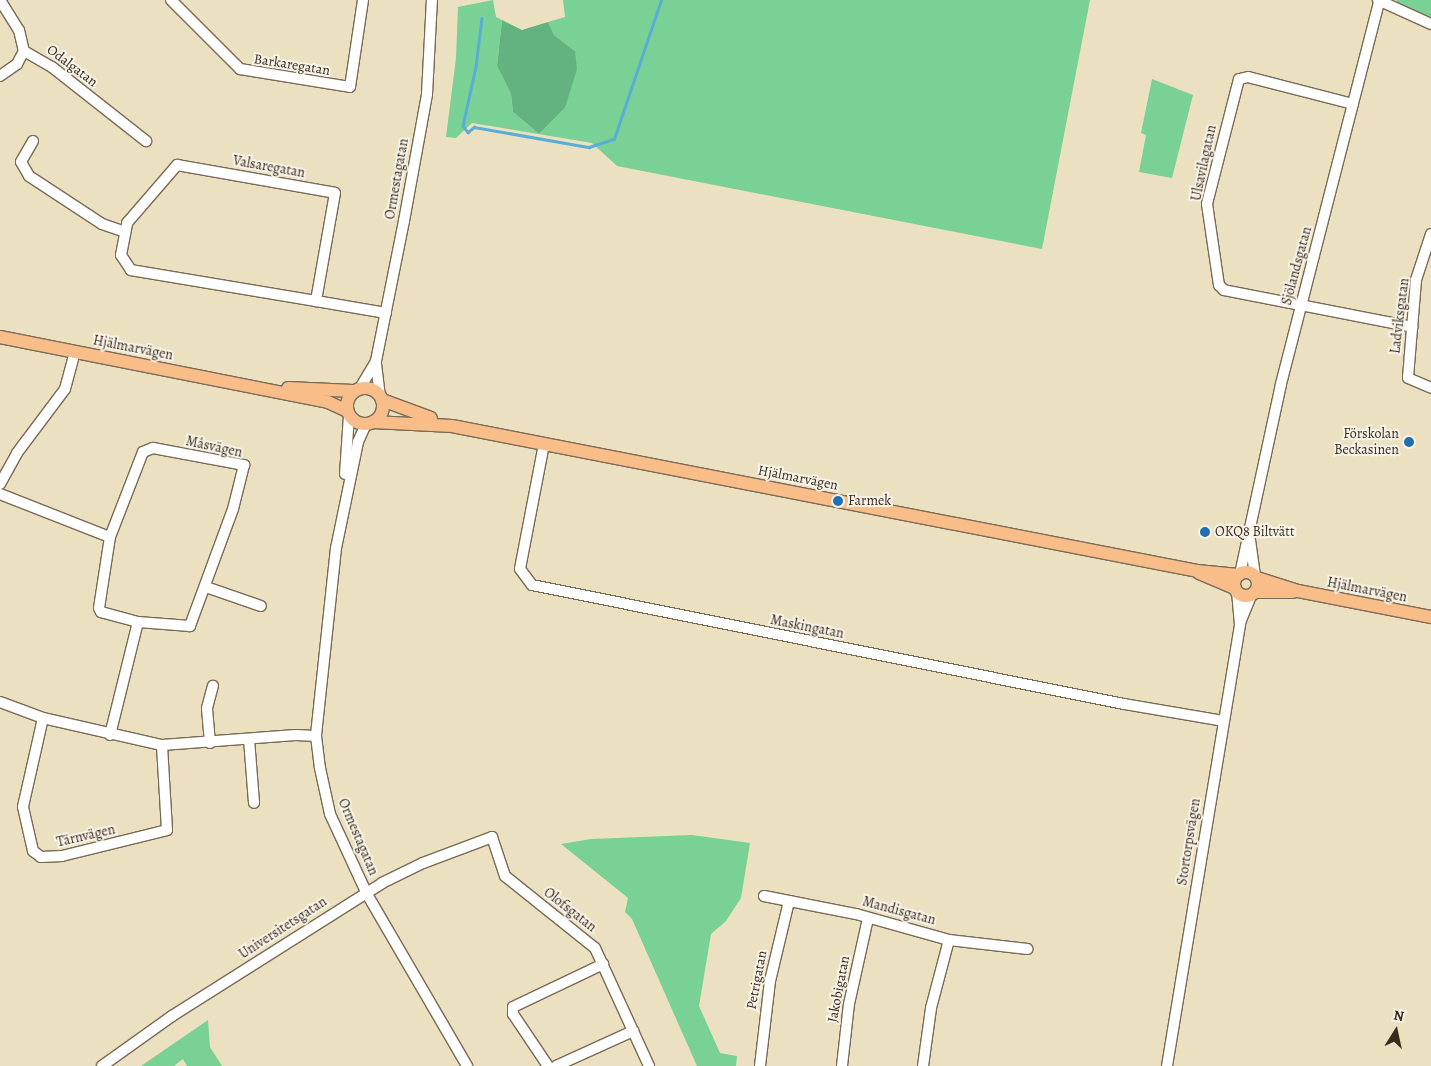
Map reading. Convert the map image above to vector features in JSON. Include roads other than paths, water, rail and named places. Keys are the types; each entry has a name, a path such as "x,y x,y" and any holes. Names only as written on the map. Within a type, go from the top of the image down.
{"main road":[{"name":"Hjälmarvägen","path":"0,337 328,402 348,413"},
{"name":"Hjälmarvägen","path":"261,388 357,390"},
{"path":"373,389 381,398 382,412 370,423 356,422 348,413 347,401 357,390 373,389"},
{"name":"Hjälmarvägen","path":"381,398 452,426"},
{"name":"Hjälmarvägen","path":"370,423 452,426 1196,571 1240,574"},
{"name":"Hjälmarvägen","path":"1196,571 1236,590"},
{"path":"1248,572 1256,577 1253,593 1244,596 1236,590 1240,574 1248,572"},
{"name":"Hjälmarvägen","path":"1256,577 1298,591 1431,617"},
{"name":"Hjälmarvägen","path":"1253,593 1298,591"}],"street":[{"name":"Odalgatan","path":"0,0 18,30 24,51 52,67 146,141"},
{"name":"Barkaregatan","path":"171,0 240,69 350,87 363,0"},
{"name":"Ormestagatan","path":"381,398 376,360 427,94 432,0"},
{"path":"1378,0 1431,24"},
{"name":"Sjölandsgatan","path":"1240,574 1250,540 1268,446 1301,305 1378,0"},
{"path":"0,76 17,64 24,51"},
{"name":"Ulsavilagatan","path":"1301,305 1224,290 1219,285 1207,204 1233,98 1239,79 1246,77 1353,104"},
{"path":"33,141 21,162 29,176 102,224 125,232"},
{"name":"Valsaregatan","path":"316,301 335,193 177,165 127,222 121,255 131,270 386,313"},
{"name":"Ladviksgatan","path":"1431,234 1426,269 1416,280 1408,378 1431,388"},
{"path":"1301,305 1412,327"},
{"path":"0,484 17,453 65,389 75,352"},
{"name":"Ormestagatan","path":"357,390 376,360"},
{"name":"Ormestagatan","path":"348,413 343,504 316,736 330,814 367,894 467,1066"},
{"name":"Ormestagatan","path":"343,504 359,440 370,423"},
{"name":"Maskingatan","path":"544,444 520,569 532,585 1124,704 1223,721"},
{"name":"Måsvägen","path":"153,448 244,465 234,509 190,626 138,622 101,612 99,608 110,537 143,452 153,448"},
{"path":"0,494 110,537"},
{"name":"Sjölandsgatan","path":"1250,540 1256,577"},
{"path":"206,587 262,606"},
{"name":"Stortorpsvägen","path":"1236,590 1240,623"},
{"name":"Stortorpsvägen","path":"1167,1066 1240,623 1253,593"},
{"path":"110,735 138,622"},
{"path":"210,743 207,708 213,686"},
{"path":"0,702 43,718 110,735 162,745 316,736"},
{"name":"Tärnvägen","path":"43,718 23,807 33,851 41,857 62,856 167,830 162,745"},
{"path":"249,739 254,803"},
{"name":"Universitetsgatan","path":"102,1066 172,1016 367,894 423,862 492,838"},
{"name":"Olofsgatan","path":"492,838 505,876 593,945 649,1066"},
{"name":"Mandisgatan","path":"764,896 868,918 949,940 1027,949"},
{"name":"Petrigatan","path":"760,1066 770,981 789,901"},
{"name":"Jakobigatan","path":"842,1066 849,1004 868,918"},
{"path":"923,1066 931,1008 949,940"},
{"path":"548,1066 513,1014 513,1007 603,964"},
{"path":"556,1066 633,1032"}],"waterway":[{"path":"482,18 476,67 463,126 468,132 474,127 589,147 614,139 661,0"}],"place":[{"name":"Förskolan Beckasinen","path":"1409,442"},
{"name":"Farmek","path":"838,501"},
{"name":"OKQ8 Biltvätt","path":"1205,532"}]}
